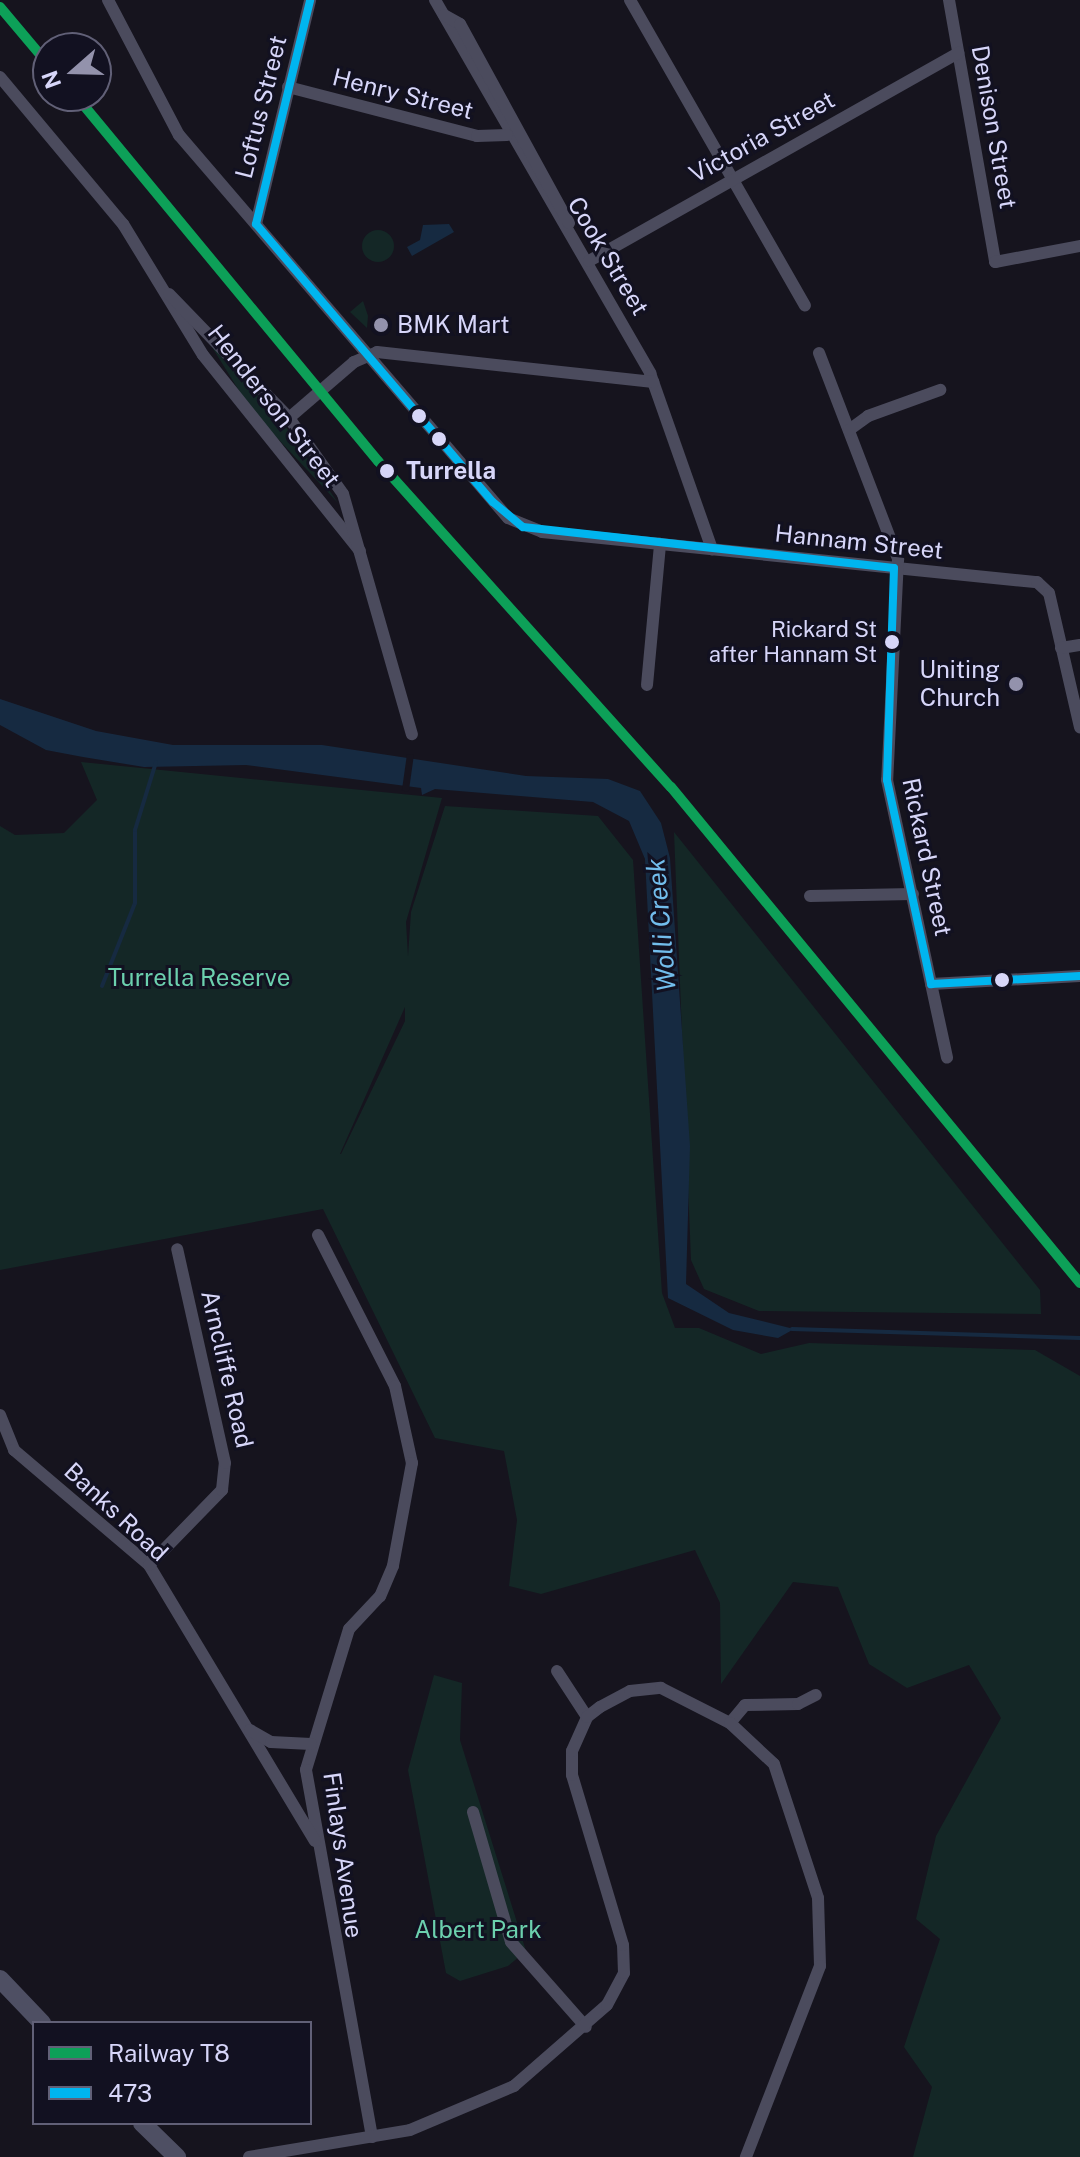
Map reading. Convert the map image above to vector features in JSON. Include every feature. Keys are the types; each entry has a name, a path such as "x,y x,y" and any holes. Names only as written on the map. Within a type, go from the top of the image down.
{"main road":[{"path":"0,1979 40,2021"},
{"path":"144,2125 177,2157"}],"street":[{"path":"108,0 169,122 367,355"},
{"name":"Loftus Street","path":"256,224 310,0"},
{"name":"Cook Street","path":"435,0 507,135 589,261 653,382 712,549"},
{"path":"630,0 805,305"},
{"name":"Denison Street","path":"949,0 995,262 1080,246"},
{"path":"444,14 460,24 566,208 571,230"},
{"name":"Victoria Street","path":"589,261 958,53"},
{"name":"Henderson Street","path":"0,77 123,224 203,355 360,551"},
{"name":"Henry Street","path":"288,87 477,136 507,135"},
{"name":"Henderson Street","path":"158,284 289,418 343,494 412,734"},
{"name":"Rickard Street","path":"819,353 898,559 894,568 887,780 947,1058"},
{"path":"289,418 354,362 367,355 499,360 653,382"},
{"name":"Hannam Street","path":"367,355 500,510 523,527 1041,583 1080,727"},
{"path":"849,430 940,390"},
{"path":"647,685 660,544"},
{"path":"1061,648 1080,645"},
{"path":"810,896 913,894"},
{"path":"931,984 1080,976"},
{"name":"Finlays Avenue","path":"318,1235 395,1386 412,1463 393,1566 380,1596 349,1629 311,1744 307,1788 372,2137"},
{"name":"Arncliffe Road","path":"149,1565 222,1490 225,1463 177,1249"},
{"name":"Banks Road","path":"1,1422 14,1450 149,1565 317,1844"},
{"path":"557,1671 587,1717"},
{"path":"249,2157 292,2154 410,2130 514,2086 586,2027 624,1973 619,1926 572,1775 572,1751 587,1717 630,1691 661,1688 730,1723 783,1779 822,1934 812,1994 746,2157"},
{"path":"730,1723 745,1705 798,1704 816,1695"},
{"path":"248,1729 271,1742 311,1744"},
{"path":"473,1812 511,1942 586,2027"}],"green space":[{"path":"378,230 390,234 394,246 390,258 378,262 366,258 362,246 366,234"},
{"path":"363,301 368,316 367,328 350,312"},
{"path":"207,339 286,427 338,503 251,410"},
{"name":"Turrella Reserve","path":"81,762 442,798 406,922 408,956 411,912 445,806 598,816 633,860 662,1293 675,1328 699,1328 761,1354 809,1343 1035,1350 1080,1376 1080,2157 913,2157 932,2087 904,2047 940,1939 916,1919 936,1836 1001,1718 969,1665 907,1688 869,1664 838,1587 793,1582 721,1684 720,1603 695,1550 541,1594 509,1586 517,1520 504,1451 435,1438 323,1209 0,1270 0,826 15,835 64,833 97,800","holes":["405,1007 405,1021 341,1154 340,1154"]},
{"path":"674,832 1040,1290 1041,1314 759,1311 704,1289 691,1260"},
{"name":"Albert Park","path":"434,1675 462,1683 460,1740 526,1951 508,1966 460,1981 446,1973 408,1770"}],"water":[{"path":"449,224 454,232 412,256 407,247 420,240 423,225"},
{"path":"0,699 96,731 173,745 322,745 526,776 608,779 640,791 661,823 670,858 690,1146 686,1284 729,1313 794,1329 778,1338 733,1330 668,1298 645,859 629,821 593,802 435,789 422,795 421,788 246,765 144,767 46,750 0,725"}],"pier":[{"path":"407,754 414,755 409,792 402,791"}],"waterway":[{"path":"102,986 135,903 135,830 156,762"},
{"name":"Wolli Creek","path":"792,1329 1080,1338"}],"rail line":[{"name":"T8","path":"0,7 32,45"},
{"name":"T8","path":"89,112 378,461 671,787 1080,1283"}],"transit line":[{"name":"473","path":"256,224 310,0"},
{"name":"473","path":"256,224 493,502 523,527 894,568"},
{"name":"473","path":"894,568 887,780 931,984"},
{"name":"473","path":"931,984 1080,976"}],"place":[{"name":"BMK Mart","path":"381,325"},
{"name":"Turrella","path":"387,471"},
{"name":"Rickard St after Hannam St","path":"892,642"},
{"name":"Uniting Church","path":"1016,684"}]}
